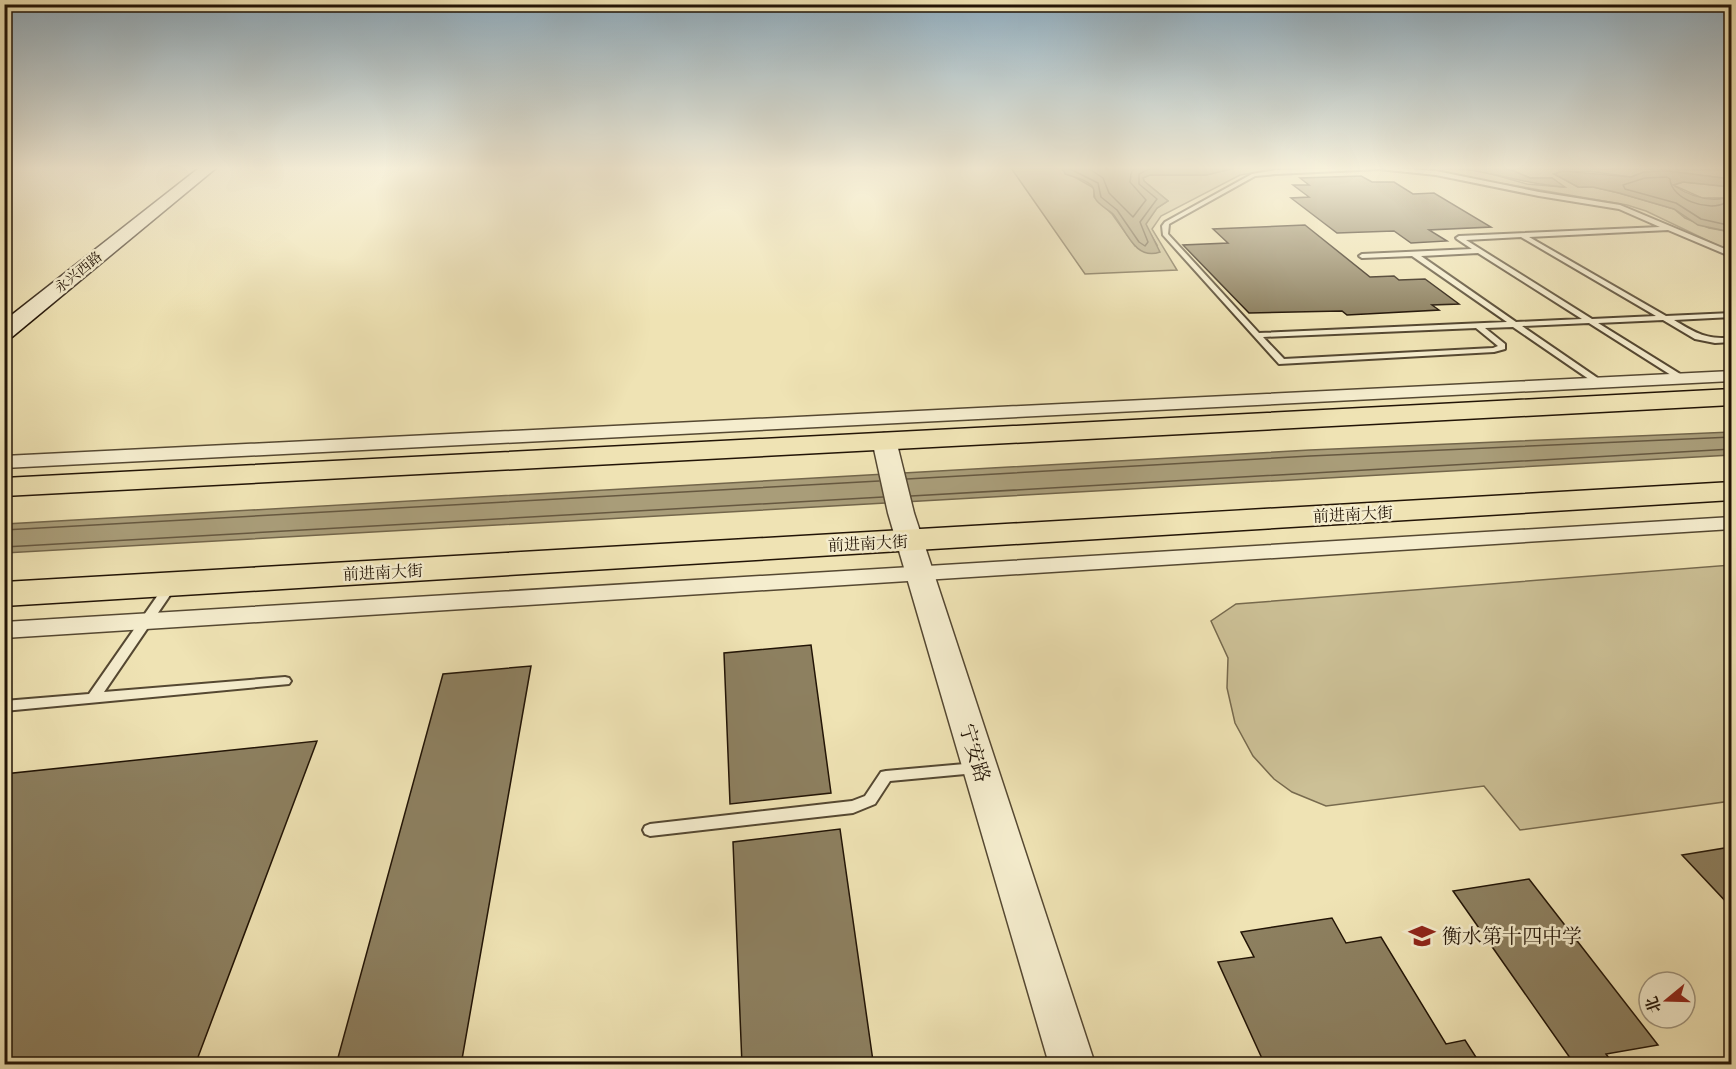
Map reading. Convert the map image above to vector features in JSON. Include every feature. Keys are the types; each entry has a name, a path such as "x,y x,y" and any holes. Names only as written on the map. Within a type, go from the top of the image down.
{"main road":[{"name":"永兴西路","path":"4,311 124,218"},
{"name":"永兴西路","path":"4,332 146,218"},
{"path":"4,487 1731,397"},
{"name":"前进南大街","path":"4,594 171,585 905,526 1731,491"}],"street":[{"path":"4,462 1731,376"},
{"name":"宁安路","path":"884,440 890,470 919,573 1071,1065"},
{"path":"4,630 1731,524"}],"lane":[{"path":"1179,218 1164,226 1167,239 1282,362 1494,350 1502,347 1477,325"},
{"path":"1650,218 1730,253"},
{"path":"1673,228 1459,237 1682,379"},
{"path":"1522,235 1698,337 1716,341 1731,340"},
{"path":"1362,256 1480,251"},
{"path":"1414,254 1599,383"},
{"path":"1257,335 1731,315"},
{"path":"93,698 171,585"},
{"path":"4,706 285,681"},
{"path":"650,830 854,807 870,800 886,776 980,767"}],"shaded area":[{"path":"1046,218 1115,218 1135,246 1157,245 1145,224 1150,218 1160,218 1152,229 1177,270 1085,274"},
{"path":"1660,218 1685,218 1709,228 1731,232 1731,246 1721,247"},
{"path":"1731,565 1731,801 1520,830 1484,786 1326,806 1292,792 1274,779 1253,756 1235,723 1227,688 1228,658 1211,621 1236,604"}],"water":[{"path":"1116,218 1150,218 1146,224 1160,252 1151,254 1144,252 1132,242"},
{"path":"1687,218 1730,218 1731,232 1698,225"},
{"path":"1731,432 1731,455 5,553 5,524 1310,450"}],"building":[{"path":"1317,218 1476,218 1491,227 1429,230 1447,241 1411,243 1394,231 1337,233"},
{"path":"1305,225 1370,277 1394,276 1399,280 1425,279 1459,304 1432,305 1439,310 1347,315 1342,311 1249,313 1183,245 1228,243 1213,229"},
{"path":"811,645 831,793 730,804 724,653"},
{"path":"531,666 461,1065 336,1065 443,674"},
{"path":"317,741 195,1065 4,1065 4,774"},
{"path":"840,829 873,1061 847,1065 742,1065 733,842"},
{"path":"1731,847 1731,907 1682,855"},
{"path":"1529,879 1637,1018 1637,1030 1646,1030 1658,1045 1606,1054 1614,1065 1575,1065 1453,891"},
{"path":"1332,918 1346,943 1381,937 1446,1044 1465,1040 1481,1065 1265,1065 1218,962 1254,957 1241,932"}],"place":[{"name":"衡水第十四中学","path":"1422,936"}]}
